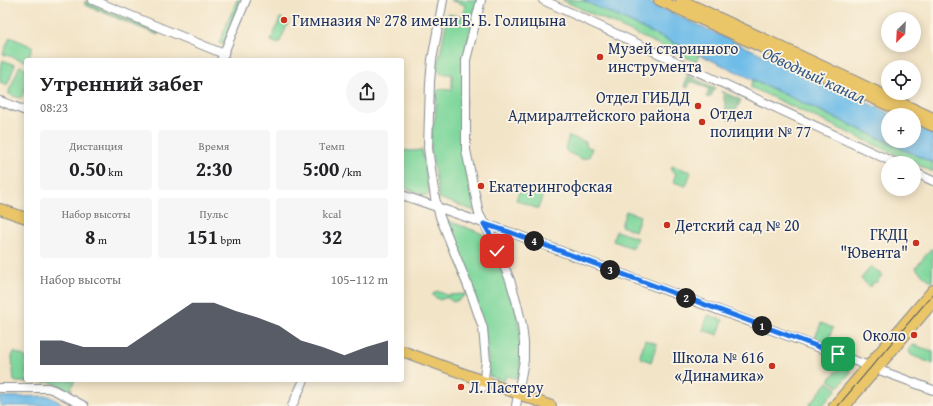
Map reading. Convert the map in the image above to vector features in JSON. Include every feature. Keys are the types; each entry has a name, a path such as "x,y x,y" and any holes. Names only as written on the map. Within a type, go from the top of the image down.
{"main road":[{"path":"660,0 894,108"},
{"path":"681,0 933,118"},
{"path":"921,120 933,126"},
{"path":"0,202 24,211"},
{"path":"0,209 24,217"},
{"path":"845,406 872,368 933,290"},
{"path":"834,406 872,368 933,302"},
{"path":"404,352 534,406"},
{"path":"404,358 483,384"},
{"path":"517,400 551,406"}],"street":[{"path":"93,0 222,57 246,0"},
{"path":"443,0 432,60 428,145 437,207 442,225 481,320 485,342 486,368 483,384"},
{"path":"481,0 466,60 466,150 479,214 491,236 510,280 522,325 524,360 517,400"},
{"path":"543,0 881,157"},
{"path":"0,101 24,110"},
{"path":"921,175 933,181"},
{"path":"404,196 586,261 933,390"},
{"path":"292,406 303,382"},
{"path":"0,388 48,388 84,406"}],"green space":[{"path":"237,0 241,0 223,45 219,43"},
{"path":"450,0 478,0 467,44 463,149 475,211 439,198 431,150 431,133 435,119 437,91 439,89 452,90 452,74 441,74 437,69 448,14 462,17 465,5"},
{"path":"562,0 582,0 699,55 696,62"},
{"path":"85,1 159,32 158,35 85,5"},
{"path":"280,18 289,21 279,44 271,41"},
{"path":"10,37 33,47 28,58 24,58 24,61 3,54"},
{"path":"3,60 15,65 7,85 0,82 0,68"},
{"path":"19,67 24,67 24,92 22,97 19,98 9,94 9,91"},
{"path":"687,75 715,88 710,98 706,97 709,89 691,81 688,88 684,87"},
{"path":"753,80 881,139 881,148 750,87"},
{"path":"721,91 741,100 731,121 728,120 723,94"},
{"path":"569,136 586,142 587,147 592,148 589,157 582,159 567,152 565,148"},
{"path":"881,148 900,148 918,156 899,156"},
{"path":"404,150 422,150 429,193 427,196 404,188"},
{"path":"921,157 933,163 933,172 921,166"},
{"path":"672,166 691,172 686,186 673,182 676,173 671,171"},
{"path":"521,186 543,194 538,209 516,200"},
{"path":"626,211 640,216 635,231 621,226"},
{"path":"445,220 487,236 511,290 522,339 519,379 506,376 504,381 489,376 488,356"},
{"path":"616,231 637,238 633,248 613,241"},
{"path":"931,249 933,249 932,282 917,270 916,267"},
{"path":"871,266 882,275 876,283 873,282 870,287 861,279"},
{"path":"437,291 447,295 466,294 459,300 453,302 448,298 440,300 433,296 433,294"},
{"path":"708,315 723,320 718,335 703,330"},
{"path":"821,323 833,328 827,342 815,338"},
{"path":"645,340 657,344 651,362 641,358 640,356"},
{"path":"915,345 933,352 933,364 911,355 909,349 911,346"},
{"path":"14,352 24,356 24,382 14,381 12,357"},
{"path":"841,366 850,370 851,372 838,387 829,380"},
{"path":"51,382 74,382 70,391"},
{"path":"828,382 837,389 822,406 810,406 809,405"}],"water":[{"name":"Обводный канал","path":"582,0 644,0 881,109 881,139"},
{"name":"Обводный канал","path":"921,128 933,134 933,163 921,157 921,156 901,148 921,148"},
{"path":"49,396 66,406 0,406 0,397"}],"tram line":[{"path":"838,406 933,294"}],"place":[{"name":"Гимназия № 278 имени Б. Б. Голицына","path":"284,20"},
{"name":"Музей старинного инструмента","path":"600,57"},
{"name":"Отдел ГИБДД Адмиралтейского района","path":"698,106"},
{"name":"Отдел полиции № 77","path":"702,122"},
{"name":"Екатерингофская","path":"481,186"},
{"name":"Детский сад № 20","path":"667,225"},
{"name":"ГКДЦ \"Ювента\"","path":"916,243"},
{"name":"Около","path":"914,335"},
{"name":"Школа № 616 «Динамика»","path":"772,366"},
{"name":"Л. Пастеру","path":"461,387"}],"route":[{"path":"497,251 484,224 512,233 838,354"}]}
